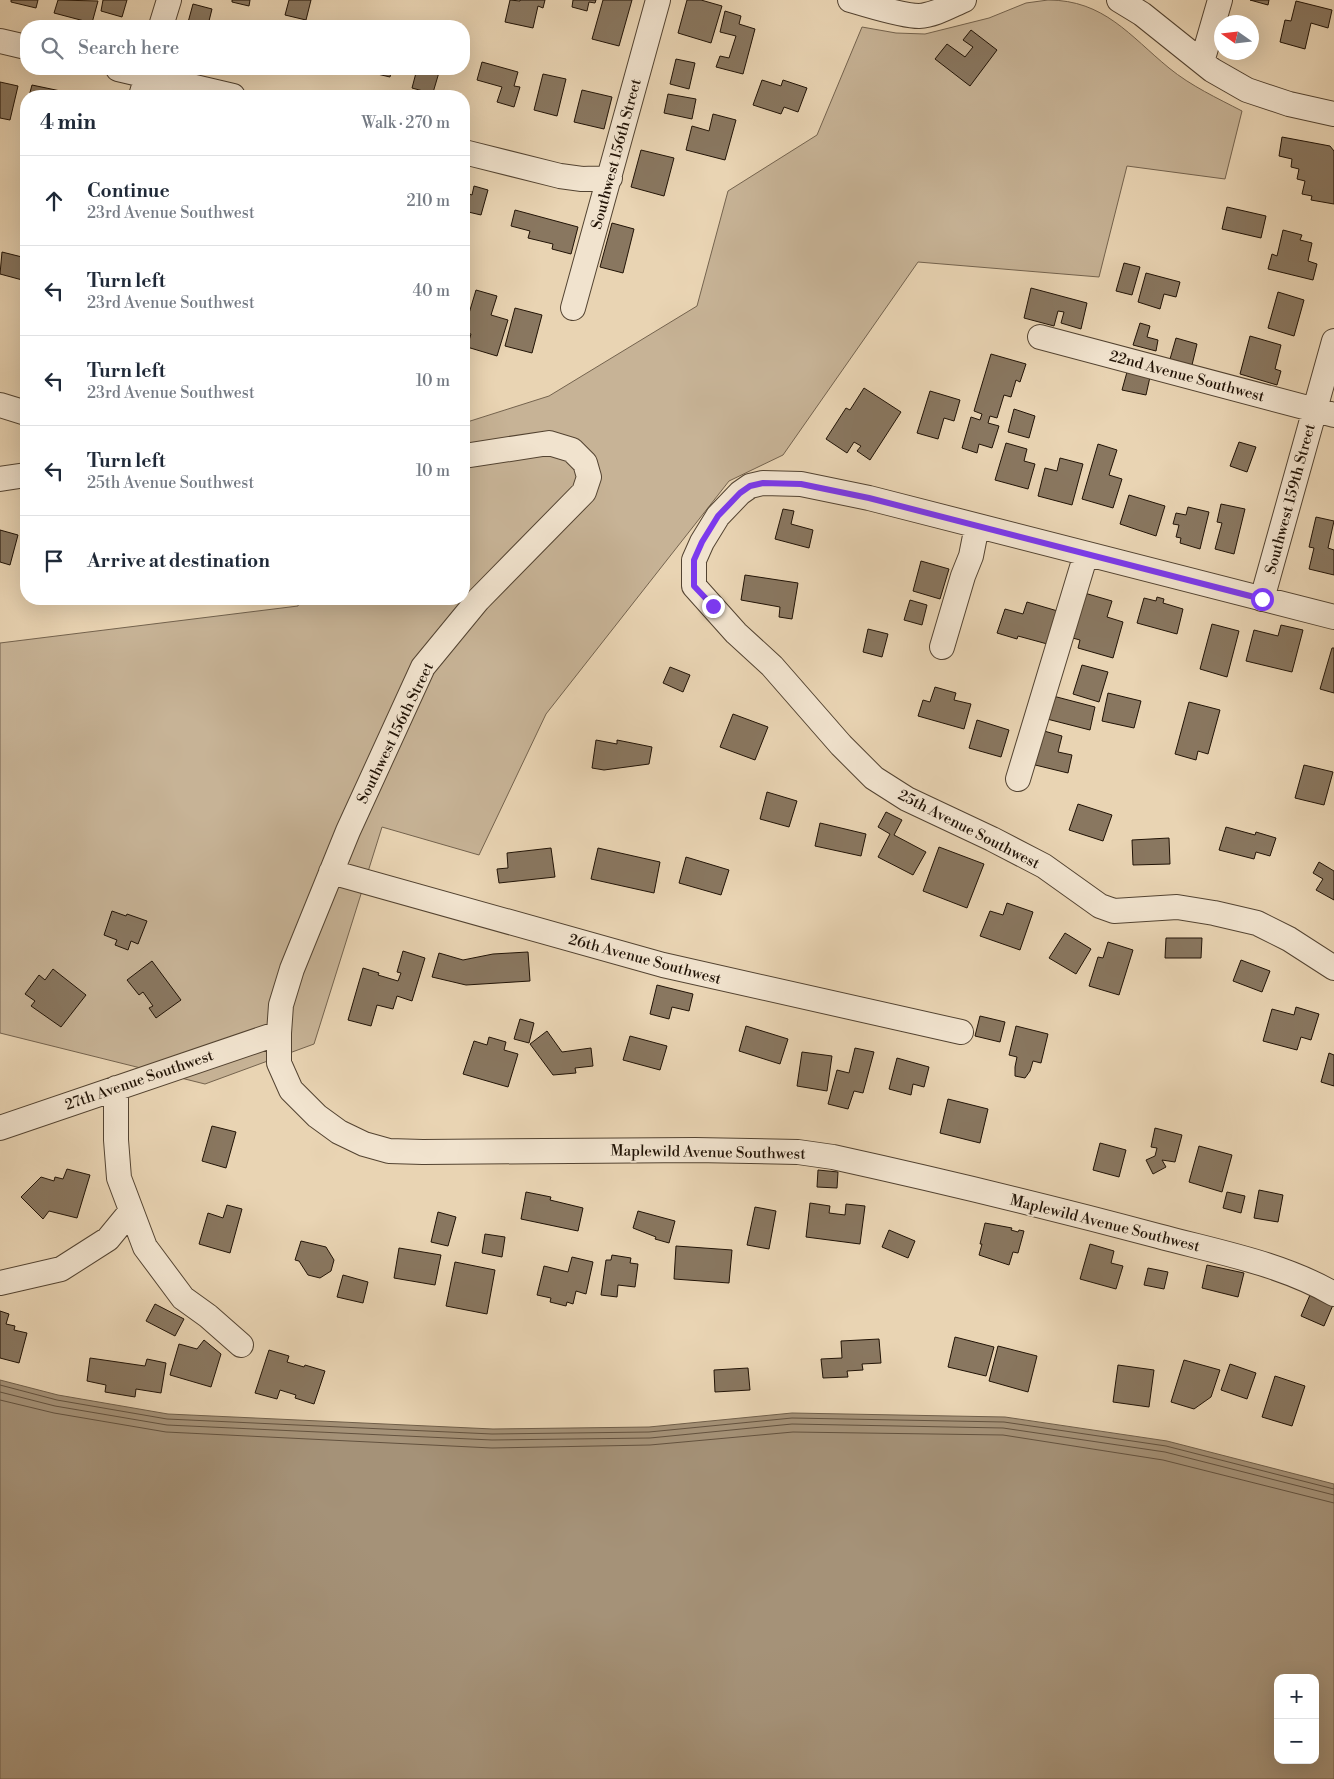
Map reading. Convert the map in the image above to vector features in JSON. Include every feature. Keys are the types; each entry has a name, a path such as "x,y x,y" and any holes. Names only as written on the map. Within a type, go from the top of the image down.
{"street":[{"path":"163,20 169,0"},
{"name":"Southwest 156th Street","path":"573,308 658,0"},
{"path":"850,0 919,16 964,0"},
{"path":"1119,0 1142,14 1212,70 1247,90 1289,104 1334,114"},
{"path":"1202,62 1220,0"},
{"path":"0,41 20,46"},
{"path":"133,75 145,80 200,90"},
{"path":"470,154 560,176 582,179 610,178"},
{"name":"22nd Avenue Southwest","path":"1040,338 1324,413"},
{"name":"Southwest 159th Street","path":"1262,599 1324,413 1334,341"},
{"path":"0,405 20,410"},
{"name":"Southwest 156th Street","path":"279,1033 281,1005 292,968 332,872 423,667 478,600 584,492 589,477 584,463 572,450 549,443 470,455"},
{"path":"0,479 20,476"},
{"name":"25th Avenue Southwest","path":"977,526 869,498 801,484 763,483 750,486 740,493 718,516 702,542 694,560 694,586 736,634 772,666 841,746 874,778 907,799 1044,866 1100,906 1114,911 1177,907 1256,923 1289,939 1334,968"},
{"path":"942,647 963,576 971,556 977,526 1334,617"},
{"path":"1018,779 1086,554"},
{"name":"26th Avenue Southwest","path":"332,872 663,966 962,1032"},
{"name":"27th Avenue Southwest","path":"0,1128 279,1033"},
{"name":"Maplewild Avenue Southwest","path":"279,1033 279,1063 291,1090 317,1116 339,1132 364,1144 389,1150 423,1152 694,1150 798,1152 833,1157 1092,1218 1264,1264 1309,1280 1334,1294"},
{"path":"116,1088 116,1140 119,1178 145,1247 183,1298 208,1316 241,1345"},
{"path":"0,1282 61,1269 108,1239 132,1211"}],"shaded area":[{"path":"1048,0 1068,2 1085,6 1101,13 1128,32 1177,74 1242,111 1225,179 1127,166 1099,277 918,262 783,455 729,481 546,714 479,855 382,827 314,1044 205,1084 0,1033 0,643 298,605 470,605 470,421 549,396 697,306 728,191 817,135 862,27 896,33 925,34 989,18 1026,3"}],"water":[{"path":"0,1380 58,1395 168,1414 493,1429 649,1427 792,1413 1005,1417 1167,1441 1334,1484 1334,1779 0,1779"}],"building":[{"path":"11,0 38,0 36,8 11,2"},
{"path":"58,0 98,1 93,20 81,20 54,13"},
{"path":"103,0 127,0 122,17 101,11"},
{"path":"232,0 250,0 249,6 232,2"},
{"path":"289,0 311,0 306,20 285,15"},
{"path":"510,0 545,0 543,8 538,6 533,28 505,22"},
{"path":"573,0 596,0 595,3 589,2 587,11 572,7"},
{"path":"603,0 632,0 619,46 592,39"},
{"path":"687,0 701,0 722,6 711,43 678,33"},
{"path":"1250,0 1269,0 1268,5"},
{"path":"1296,1 1332,10 1328,28 1311,23 1305,49 1280,42 1285,20 1291,21"},
{"path":"193,4 212,9 209,20 189,20"},
{"path":"725,11 741,16 739,24 755,29 743,74 716,67 720,56 729,58 736,36 720,32"},
{"path":"971,30 997,50 970,86 935,59 947,44 965,57 973,47 963,40"},
{"path":"676,59 695,63 689,89 670,84"},
{"path":"482,62 518,72 514,86 520,87 514,107 497,102 502,87 477,80"},
{"path":"543,74 566,79 557,116 534,110"},
{"path":"415,75 438,75 434,90 412,88"},
{"path":"762,80 781,86 783,80 807,88 798,112 784,107 781,114 753,105"},
{"path":"0,82 18,86 10,120 0,118"},
{"path":"32,85 56,90 31,90"},
{"path":"582,90 612,97 604,129 574,122"},
{"path":"668,94 696,99 692,119 664,113"},
{"path":"713,114 736,120 725,160 686,150 692,126 709,131"},
{"path":"1282,137 1330,146 1334,151 1334,204 1311,200 1312,196 1302,194 1305,181 1297,179 1299,169 1291,167 1292,159 1279,156"},
{"path":"641,150 674,158 664,196 631,187"},
{"path":"474,186 488,190 481,215 470,212 470,194 472,195"},
{"path":"1227,207 1266,216 1261,238 1222,229"},
{"path":"515,210 578,227 571,254 552,249 553,244 528,238 530,231 511,226"},
{"path":"612,223 634,229 623,273 600,267"},
{"path":"1283,230 1302,235 1300,240 1312,243 1308,261 1317,264 1313,280 1268,269 1272,254 1277,256"},
{"path":"2,252 20,256 20,279 0,274"},
{"path":"1124,263 1140,267 1132,295 1116,291"},
{"path":"1146,273 1180,282 1176,297 1164,294 1160,309 1138,302"},
{"path":"1031,288 1087,303 1081,329 1061,323 1064,312 1058,311 1054,326 1024,318"},
{"path":"476,290 497,296 491,315 508,320 497,356 470,348 470,310"},
{"path":"1278,292 1304,300 1294,336 1268,328"},
{"path":"515,308 542,315 532,353 505,346"},
{"path":"1140,323 1150,326 1147,337 1158,340 1156,351 1133,345"},
{"path":"1250,336 1281,345 1275,369 1281,371 1277,385 1240,374"},
{"path":"1176,338 1197,344 1192,365 1170,359"},
{"path":"991,354 1026,364 1020,382 1016,380 1011,397 1004,395 997,418 990,416 988,423 999,426 992,448 979,444 977,453 962,448 971,417 980,420 982,414 974,411"},
{"path":"1127,372 1150,377 1146,395 1122,390"},
{"path":"864,388 901,412 870,460 857,451 861,446 854,442 847,453 826,439 846,408 850,410"},
{"path":"930,391 960,400 954,421 944,418 938,439 917,433"},
{"path":"1014,409 1035,416 1029,438 1008,432"},
{"path":"1239,442 1256,447 1247,472 1230,466"},
{"path":"1006,443 1027,449 1024,461 1035,464 1028,489 995,480"},
{"path":"1098,444 1117,450 1109,475 1122,479 1113,508 1082,499"},
{"path":"1060,458 1083,464 1072,505 1038,496 1045,468 1057,471"},
{"path":"1129,495 1165,506 1156,536 1120,524"},
{"path":"1221,504 1245,509 1234,554 1215,549 1222,523 1217,522"},
{"path":"1188,507 1209,512 1200,549 1180,543 1181,538 1176,537 1179,525 1173,524 1176,513 1186,515"},
{"path":"783,509 794,511 791,524 813,530 809,548 775,539"},
{"path":"1316,517 1334,521 1328,548 1334,550 1334,575 1309,569 1314,548 1309,547"},
{"path":"0,530 18,535 10,565 0,562"},
{"path":"921,561 949,569 940,599 913,591"},
{"path":"745,575 798,583 792,619 779,617 780,607 741,600"},
{"path":"1081,592 1112,601 1107,617 1123,622 1113,658 1078,648 1080,640 1069,637"},
{"path":"1157,597 1164,599 1163,603 1183,609 1177,634 1137,623 1144,598 1156,601"},
{"path":"910,600 927,605 922,625 904,620"},
{"path":"1027,602 1061,612 1051,645 1018,636 1017,639 997,633 1005,609 1023,614"},
{"path":"1212,624 1239,631 1227,677 1200,669"},
{"path":"1281,625 1303,630 1292,672 1246,661 1254,630 1278,636"},
{"path":"868,629 888,634 882,657 863,652"},
{"path":"1332,648 1334,648 1334,693 1320,689"},
{"path":"1082,665 1108,672 1099,702 1073,694"},
{"path":"670,667 690,675 683,692 663,683"},
{"path":"935,687 956,693 954,700 971,704 964,729 918,716 923,700 930,702"},
{"path":"1108,693 1141,701 1134,728 1102,721"},
{"path":"1053,696 1095,707 1090,730 1047,719"},
{"path":"1189,702 1220,710 1208,754 1198,751 1196,760 1175,754"},
{"path":"733,714 768,727 755,760 720,747"},
{"path":"977,720 1009,730 1001,757 969,748"},
{"path":"1044,731 1062,736 1058,752 1072,755 1068,773 1027,763"},
{"path":"596,740 617,744 617,740 652,747 649,764 604,770 592,768"},
{"path":"1304,765 1333,772 1324,805 1295,798"},
{"path":"767,792 797,801 789,827 760,819"},
{"path":"1078,804 1112,815 1103,841 1069,830"},
{"path":"886,812 902,820 894,835 926,852 913,875 878,857 890,834 878,827"},
{"path":"820,823 866,834 861,856 815,846"},
{"path":"1226,827 1255,835 1256,832 1276,838 1270,856 1256,852 1254,859 1219,850"},
{"path":"1169,838 1170,864 1133,865 1132,840"},
{"path":"939,847 984,864 967,908 923,891"},
{"path":"551,848 555,877 499,883 497,869 508,868 507,853"},
{"path":"598,848 660,862 654,893 591,879"},
{"path":"686,857 729,870 721,895 679,883"},
{"path":"1319,862 1334,871 1334,900 1316,890 1323,879 1313,873"},
{"path":"1007,903 1033,912 1020,950 980,936 990,911 1003,915"},
{"path":"112,911 147,921 138,944 131,941 128,950 115,945 117,940 104,935"},
{"path":"1065,933 1091,949 1076,974 1049,958"},
{"path":"1166,938 1202,938 1201,958 1165,958"},
{"path":"1108,942 1133,950 1119,995 1089,986 1098,957 1103,958"},
{"path":"403,951 425,958 412,1001 397,996 393,1009 377,1005 371,1026 348,1020 363,968 398,981 401,973 397,972"},
{"path":"528,952 530,981 466,985 432,977 439,953 463,960 493,954"},
{"path":"1241,960 1270,971 1262,992 1233,981"},
{"path":"152,961 181,1000 156,1018 149,1008 153,1006 143,992 139,995 127,980"},
{"path":"53,969 86,995 61,1027 31,1006 35,1001 25,994 39,975 45,980"},
{"path":"657,985 693,994 689,1011 672,1007 669,1019 650,1014"},
{"path":"1296,1007 1319,1014 1311,1040 1301,1037 1297,1050 1263,1041 1272,1009 1294,1015"},
{"path":"980,1016 1005,1022 1000,1042 975,1036"},
{"path":"520,1019 534,1023 529,1043 514,1039"},
{"path":"746,1026 788,1039 780,1064 739,1051"},
{"path":"1016,1026 1048,1034 1041,1063 1033,1061 1030,1071 1025,1078 1015,1076 1017,1057 1009,1055"},
{"path":"547,1031 562,1052 591,1048 593,1066 575,1068 576,1073 553,1075 530,1044"},
{"path":"630,1036 667,1046 660,1070 623,1060"},
{"path":"489,1037 506,1042 504,1050 518,1054 508,1087 463,1074 474,1041 487,1045"},
{"path":"855,1048 874,1052 863,1093 854,1091 848,1109 828,1104 837,1070 849,1073"},
{"path":"802,1052 832,1056 827,1091 797,1086"},
{"path":"1329,1053 1334,1055 1334,1086 1321,1082"},
{"path":"897,1058 929,1067 924,1087 913,1084 911,1095 889,1089"},
{"path":"948,1099 988,1109 980,1143 940,1133"},
{"path":"212,1126 236,1132 226,1168 202,1161"},
{"path":"1155,1128 1182,1135 1175,1162 1162,1160 1166,1167 1153,1174 1146,1160 1155,1156 1157,1148 1151,1147"},
{"path":"1100,1143 1126,1150 1119,1177 1093,1170"},
{"path":"1199,1146 1232,1155 1222,1192 1189,1182"},
{"path":"67,1169 90,1175 77,1218 49,1211 43,1219 21,1197 41,1177 54,1181 55,1177 63,1179"},
{"path":"818,1170 838,1172 837,1188 817,1187"},
{"path":"1259,1190 1283,1195 1278,1222 1254,1218"},
{"path":"526,1192 551,1197 550,1200 583,1208 578,1231 521,1219"},
{"path":"1227,1192 1245,1196 1241,1213 1223,1208"},
{"path":"810,1203 830,1206 829,1213 845,1215 846,1204 865,1206 860,1244 806,1237"},
{"path":"227,1205 242,1209 230,1253 199,1244 208,1213 223,1218"},
{"path":"755,1207 776,1211 769,1249 747,1245"},
{"path":"638,1211 675,1221 669,1243 655,1239 656,1237 633,1228"},
{"path":"438,1212 456,1217 448,1246 431,1242"},
{"path":"985,1223 1012,1228 1011,1230 1018,1232 1019,1230 1024,1231 1018,1253 1013,1252 1009,1265 979,1255"},
{"path":"889,1230 915,1241 908,1258 882,1247"},
{"path":"485,1234 505,1237 502,1257 482,1253"},
{"path":"301,1241 326,1247 334,1260 331,1271 320,1278 308,1275 299,1261 295,1260"},
{"path":"1090,1244 1114,1251 1111,1263 1123,1266 1116,1289 1080,1279"},
{"path":"676,1246 732,1250 729,1283 674,1279"},
{"path":"399,1248 441,1255 435,1285 394,1278"},
{"path":"612,1255 631,1258 630,1263 638,1264 635,1287 618,1285 617,1297 601,1295 606,1260 611,1260"},
{"path":"572,1257 593,1262 586,1294 576,1291 573,1304 567,1302 566,1306 550,1302 551,1298 537,1295 544,1266 568,1272"},
{"path":"455,1262 495,1270 487,1314 446,1306"},
{"path":"1207,1265 1244,1273 1238,1297 1202,1288"},
{"path":"1148,1268 1168,1272 1164,1289 1144,1285"},
{"path":"343,1275 368,1282 363,1303 337,1297"},
{"path":"1310,1295 1333,1305 1324,1326 1301,1316"},
{"path":"155,1304 184,1319 175,1336 146,1321"},
{"path":"0,1311 9,1314 6,1324 15,1326 14,1330 27,1333 19,1363 0,1358"},
{"path":"955,1337 994,1347 986,1376 948,1367"},
{"path":"879,1339 881,1363 862,1364 863,1370 847,1371 848,1377 823,1378 821,1359 842,1358 841,1341"},
{"path":"204,1340 221,1354 211,1387 170,1375 179,1344 197,1349"},
{"path":"998,1346 1037,1356 1028,1392 989,1381"},
{"path":"269,1350 289,1356 287,1362 325,1371 314,1404 295,1398 296,1395 280,1390 277,1399 255,1393"},
{"path":"90,1358 145,1366 147,1359 166,1363 161,1393 136,1389 135,1397 105,1392 106,1385 87,1381"},
{"path":"1184,1360 1220,1370 1211,1397 1194,1409 1171,1402"},
{"path":"1230,1364 1256,1373 1247,1399 1221,1390"},
{"path":"1118,1365 1154,1370 1149,1407 1113,1402"},
{"path":"748,1368 750,1390 715,1392 714,1370"},
{"path":"1275,1376 1305,1386 1292,1426 1262,1417"}],"route":[{"path":"713,606 694,586 694,560 702,542 718,516 740,493 750,486 763,483 801,484 869,498 1262,599"}]}
